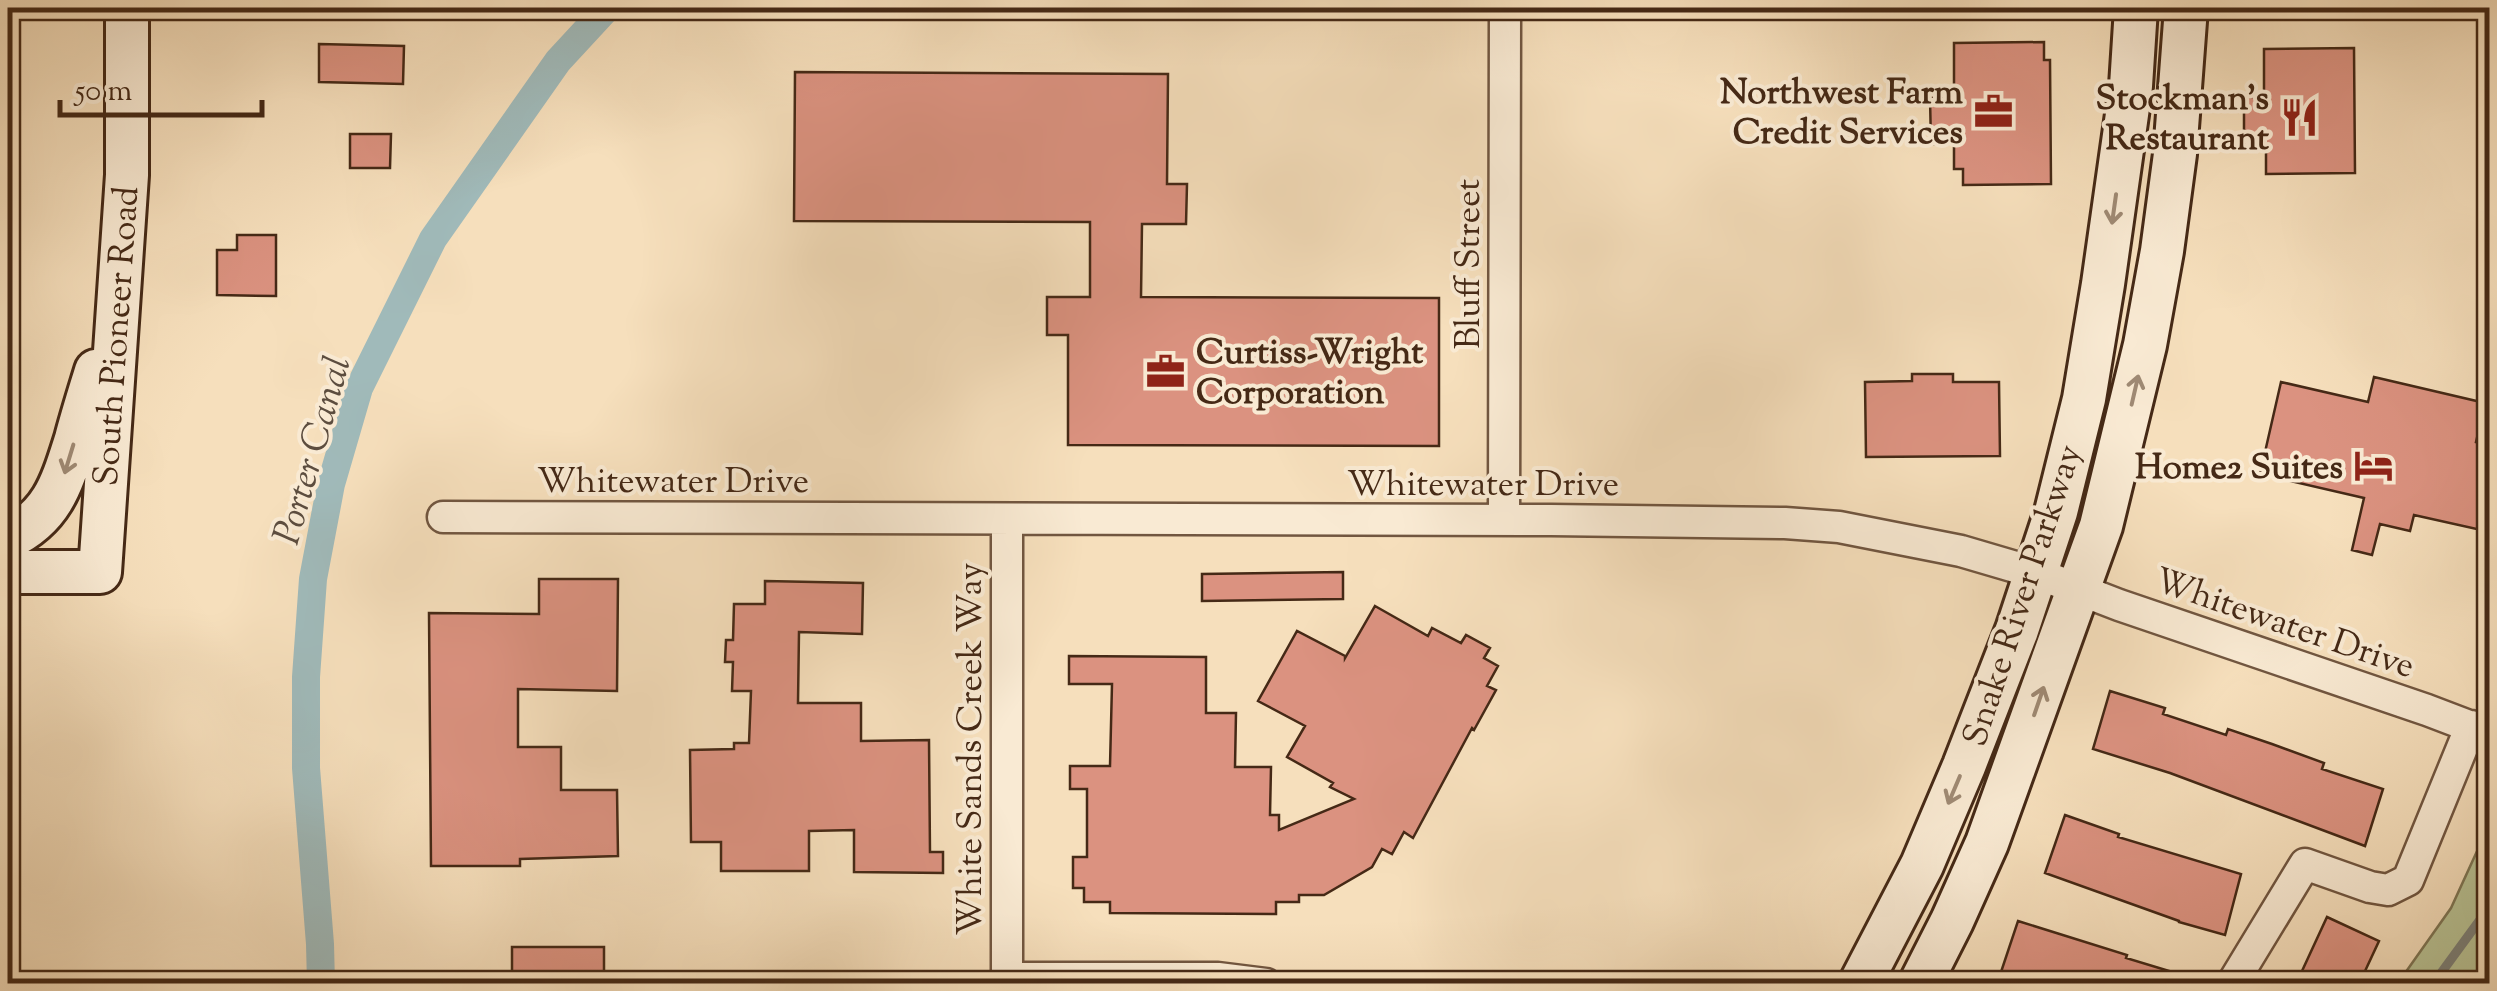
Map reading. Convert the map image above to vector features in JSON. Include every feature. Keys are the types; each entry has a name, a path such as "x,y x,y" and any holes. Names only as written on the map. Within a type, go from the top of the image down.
{"street":[{"name":"South Pioneer Road","path":"8,572 100,572 127,175 127,8"},
{"name":"Bluff Street","path":"1504,520 1505,8"},
{"name":"Snake River Parkway","path":"1860,984 1922,864 1957,782 2017,630 2056,512 2084,399 2126,125 2136,8"},
{"name":"Snake River Parkway","path":"1920,984 1987,843 2101,526 2145,345 2162,251 2175,154 2186,8"},
{"path":"8,538 36,522 62,482 118,299"},
{"name":"Whitewater Drive","path":"443,517 1504,520 1839,527 1961,551 2036,573 2480,730"},
{"name":"White Sands Creek Way","path":"1007,519 1007,978 1218,978 1266,984"},
{"path":"2232,984 2304,864 2388,890 2408,880 2480,730"}],"green space":[{"path":"2489,825 2489,983 2398,983 2451,908"}],"building":[{"path":"2044,42 2044,60 2050,60 2051,184 1963,185 1963,169 1954,169 1954,144 1931,144 1930,98 1954,97 1954,43"},
{"path":"319,44 404,46 403,84 319,82"},
{"path":"2354,48 2355,173 2266,174 2266,149 2244,149 2244,97 2264,97 2264,49"},
{"path":"795,72 1168,74 1167,184 1187,184 1186,224 1142,224 1141,297 1439,298 1439,446 1068,445 1068,335 1047,335 1047,297 1090,297 1090,222 794,221"},
{"path":"350,134 391,134 390,168 350,168"},
{"path":"237,235 276,235 276,296 217,295 217,250 237,250"},
{"path":"1912,374 1953,374 1953,382 1999,382 2000,456 1866,457 1865,382 1912,381"},
{"path":"2374,377 2485,403 2476,442 2490,446 2490,532 2414,515 2410,531 2380,524 2372,555 2352,550 2364,498 2260,474 2281,382 2368,402"},
{"path":"1343,572 1343,599 1202,601 1202,574"},
{"path":"539,579 618,579 617,691 518,689 518,747 561,747 561,790 617,790 618,856 520,859 520,866 431,866 429,613 539,614"},
{"path":"765,581 863,583 862,634 799,632 798,703 861,703 861,741 929,740 930,852 943,852 943,873 854,872 854,830 809,831 809,871 721,871 721,842 691,842 690,750 734,749 734,743 749,743 751,691 732,691 733,662 725,662 726,640 733,640 734,604 765,604"},
{"path":"1375,606 1428,636 1432,628 1461,643 1466,635 1490,648 1484,658 1498,666 1487,686 1496,690 1413,838 1404,832 1392,854 1382,849 1372,867 1324,895 1299,895 1299,902 1276,902 1276,914 1110,913 1110,902 1084,902 1084,888 1073,888 1073,857 1087,857 1087,789 1070,789 1070,766 1110,766 1112,684 1069,684 1069,656 1206,657 1206,713 1236,713 1235,767 1271,767 1270,815 1279,815 1279,830 1354,799 1287,757 1305,726 1258,701 1297,631 1345,658"},
{"path":"2110,691 2165,708 2163,714 2226,735 2228,729 2272,744 2324,763 2322,769 2383,789 2365,846 2170,773 2093,749"},
{"path":"2065,815 2119,834 2118,837 2241,874 2225,935 2045,873"},
{"path":"2327,917 2379,941 2359,984 2296,984"},
{"path":"2018,921 2192,978 2191,984 2015,984 1999,978"},
{"path":"512,947 604,947 604,984 512,984"}],"waterway":[{"name":"Porter Canal","path":"321,984 306,768 306,677 313,579 331,484 359,388 433,239 558,61 607,8"},
{"path":"2433,984 2482,917 2490,899"}],"place":[{"name":"Northwest Farm Credit Services","path":"1993,111"},
{"name":"Stockman's Restaurant","path":"2299,117"},
{"name":"Curtiss-Wright Corporation","path":"1166,371"},
{"name":"Home2 Suites","path":"2373,466"}]}
